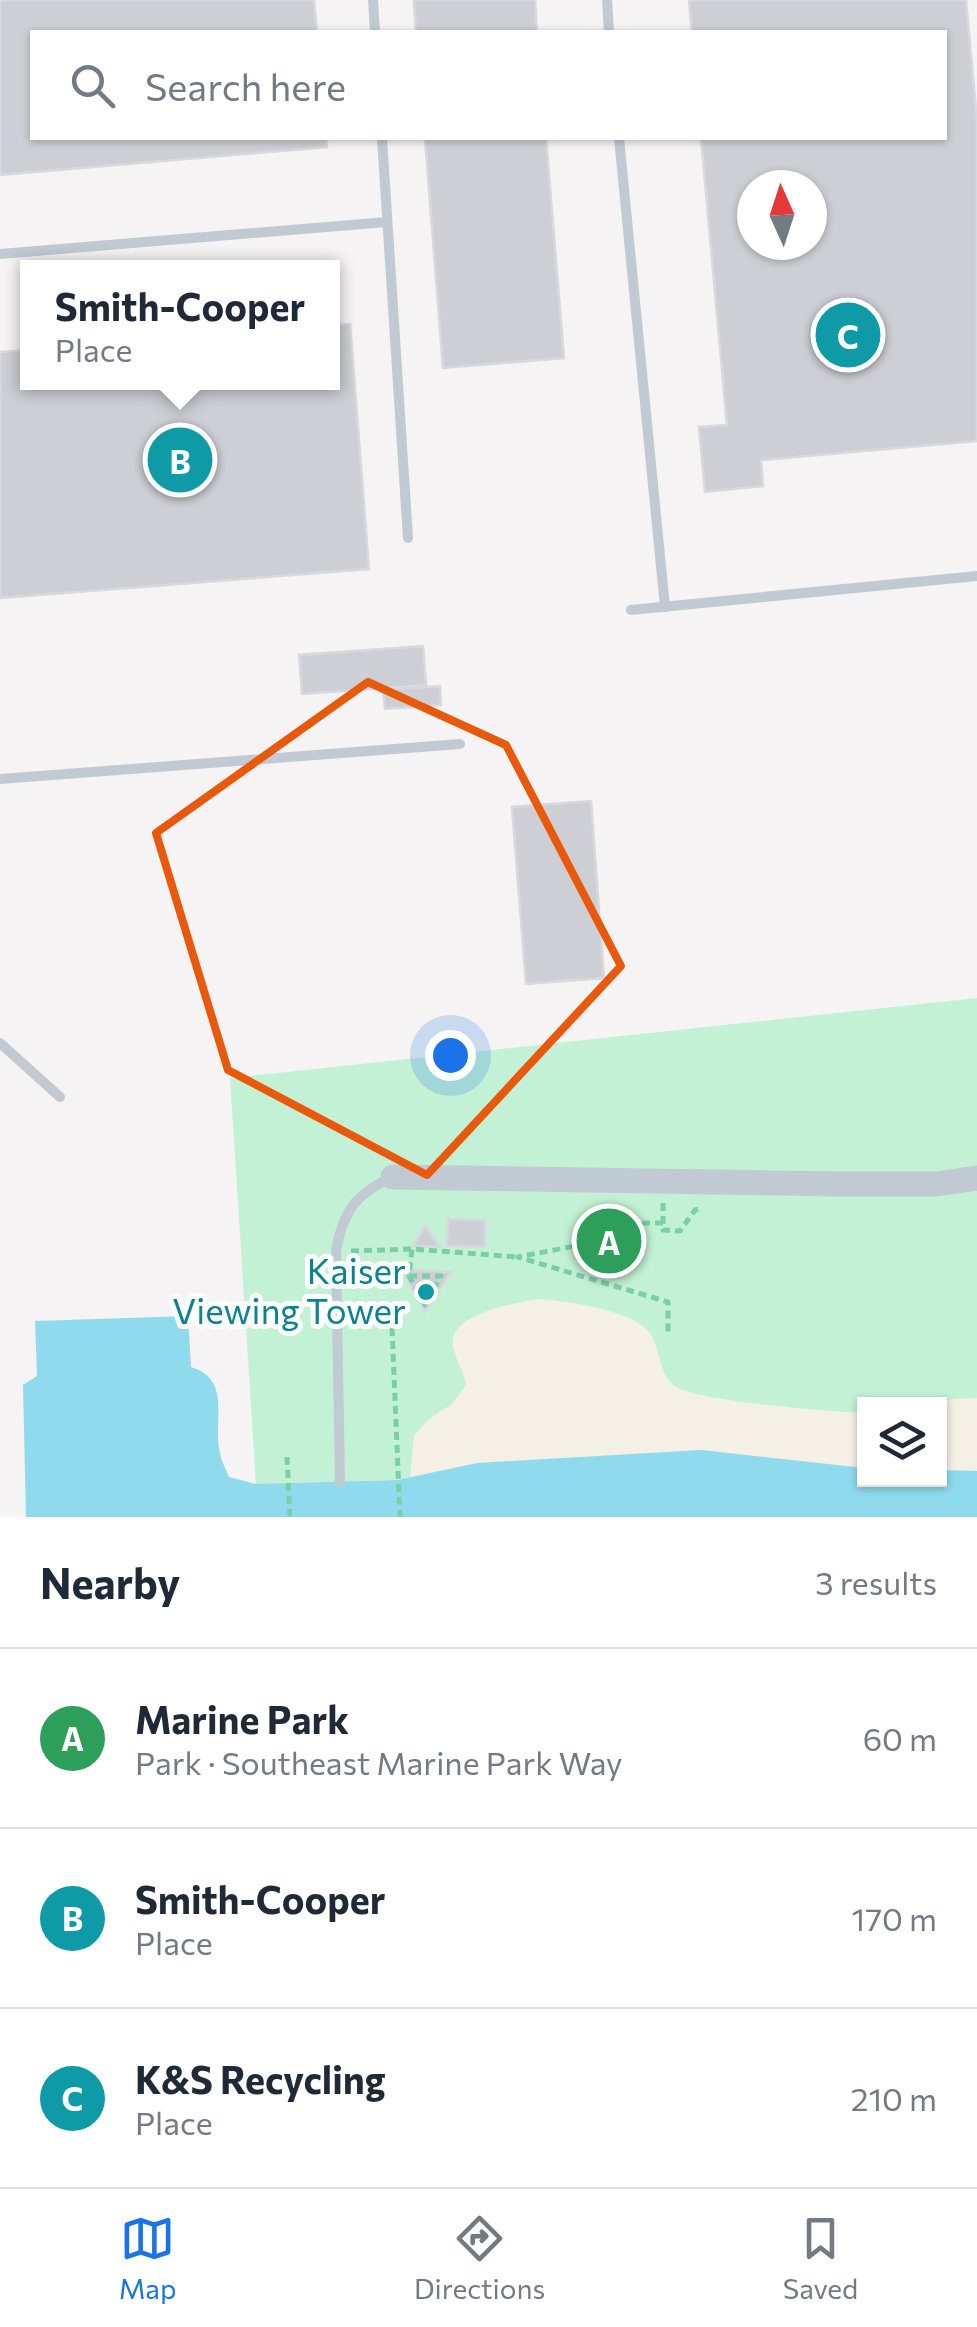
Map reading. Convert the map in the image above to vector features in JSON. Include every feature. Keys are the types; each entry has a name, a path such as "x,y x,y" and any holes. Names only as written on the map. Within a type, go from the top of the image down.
{"street":[{"path":"393,1177 838,1184 936,1184 977,1178"}],"lane":[{"path":"373,0 375,30"},
{"path":"607,0 609,30"},
{"path":"382,140 408,538"},
{"path":"618,140 664,606"},
{"path":"0,254 387,222"},
{"path":"631,610 977,576"},
{"path":"0,779 460,744"},
{"path":"0,1043 60,1098"},
{"path":"340,1482 336,1251 340,1226 352,1204 370,1187 393,1177"}],"path":[{"path":"518,1257 627,1236 627,1223 664,1223"},
{"path":"410,1276 441,1276 425,1305 410,1276 412,1249"},
{"path":"336,1251 412,1249 518,1257 668,1302 668,1335"},
{"path":"392,1328 400,1517"},
{"path":"287,1458 290,1517"}],"highlighted area":[{"path":"368,682 506,745 621,966 427,1175 228,1070 156,833"}],"green space":[{"path":"977,998 977,1471 947,1470 947,1397 857,1397 857,1467 701,1450 477,1463 399,1480 256,1484 230,1078"}],"sand":[{"path":"539,1299 565,1302 598,1308 640,1324 653,1338 669,1381 687,1391 765,1405 857,1412 857,1467 701,1450 477,1463 410,1477 414,1435 452,1404 466,1385 453,1346 454,1335 472,1318"},
{"path":"977,1398 977,1471 947,1470 947,1401"}],"water":[{"path":"188,1316 191,1367 204,1373 217,1391 222,1462 229,1477 256,1484 398,1480 477,1463 701,1450 857,1467 857,1487 947,1487 947,1470 977,1471 977,1517 26,1517 23,1385 37,1376 35,1321"}],"building":[{"path":"0,0 314,0 317,30 30,30 30,140 326,140 327,147 0,175"},
{"path":"414,0 535,0 537,30 416,30"},
{"path":"689,0 966,0 977,120 977,441 761,460 763,486 705,492 699,427 727,425 701,140 947,140 947,30 692,30"},
{"path":"425,140 546,140 564,358 443,368"},
{"path":"350,324 369,569 0,598 0,352 20,351 20,390 340,390 340,325"},
{"path":"423,646 426,685 302,694 299,655"},
{"path":"440,686 441,705 385,709 383,690"},
{"path":"591,801 604,978 526,984 512,807"},
{"path":"448,1219 485,1220 485,1247 447,1246"},
{"path":"425,1226 440,1247 413,1246"},
{"name":"Kaiser Viewing Tower","path":"402,1270 410,1270 451,1272 425,1312"}],"place":[{"name":"K&S Recycling","path":"848,335"},
{"name":"Smith-Cooper","path":"180,460"},
{"name":"Marine Park","path":"609,1241"},
{"name":"Kaiser Viewing Tower","path":"426,1292"}]}
